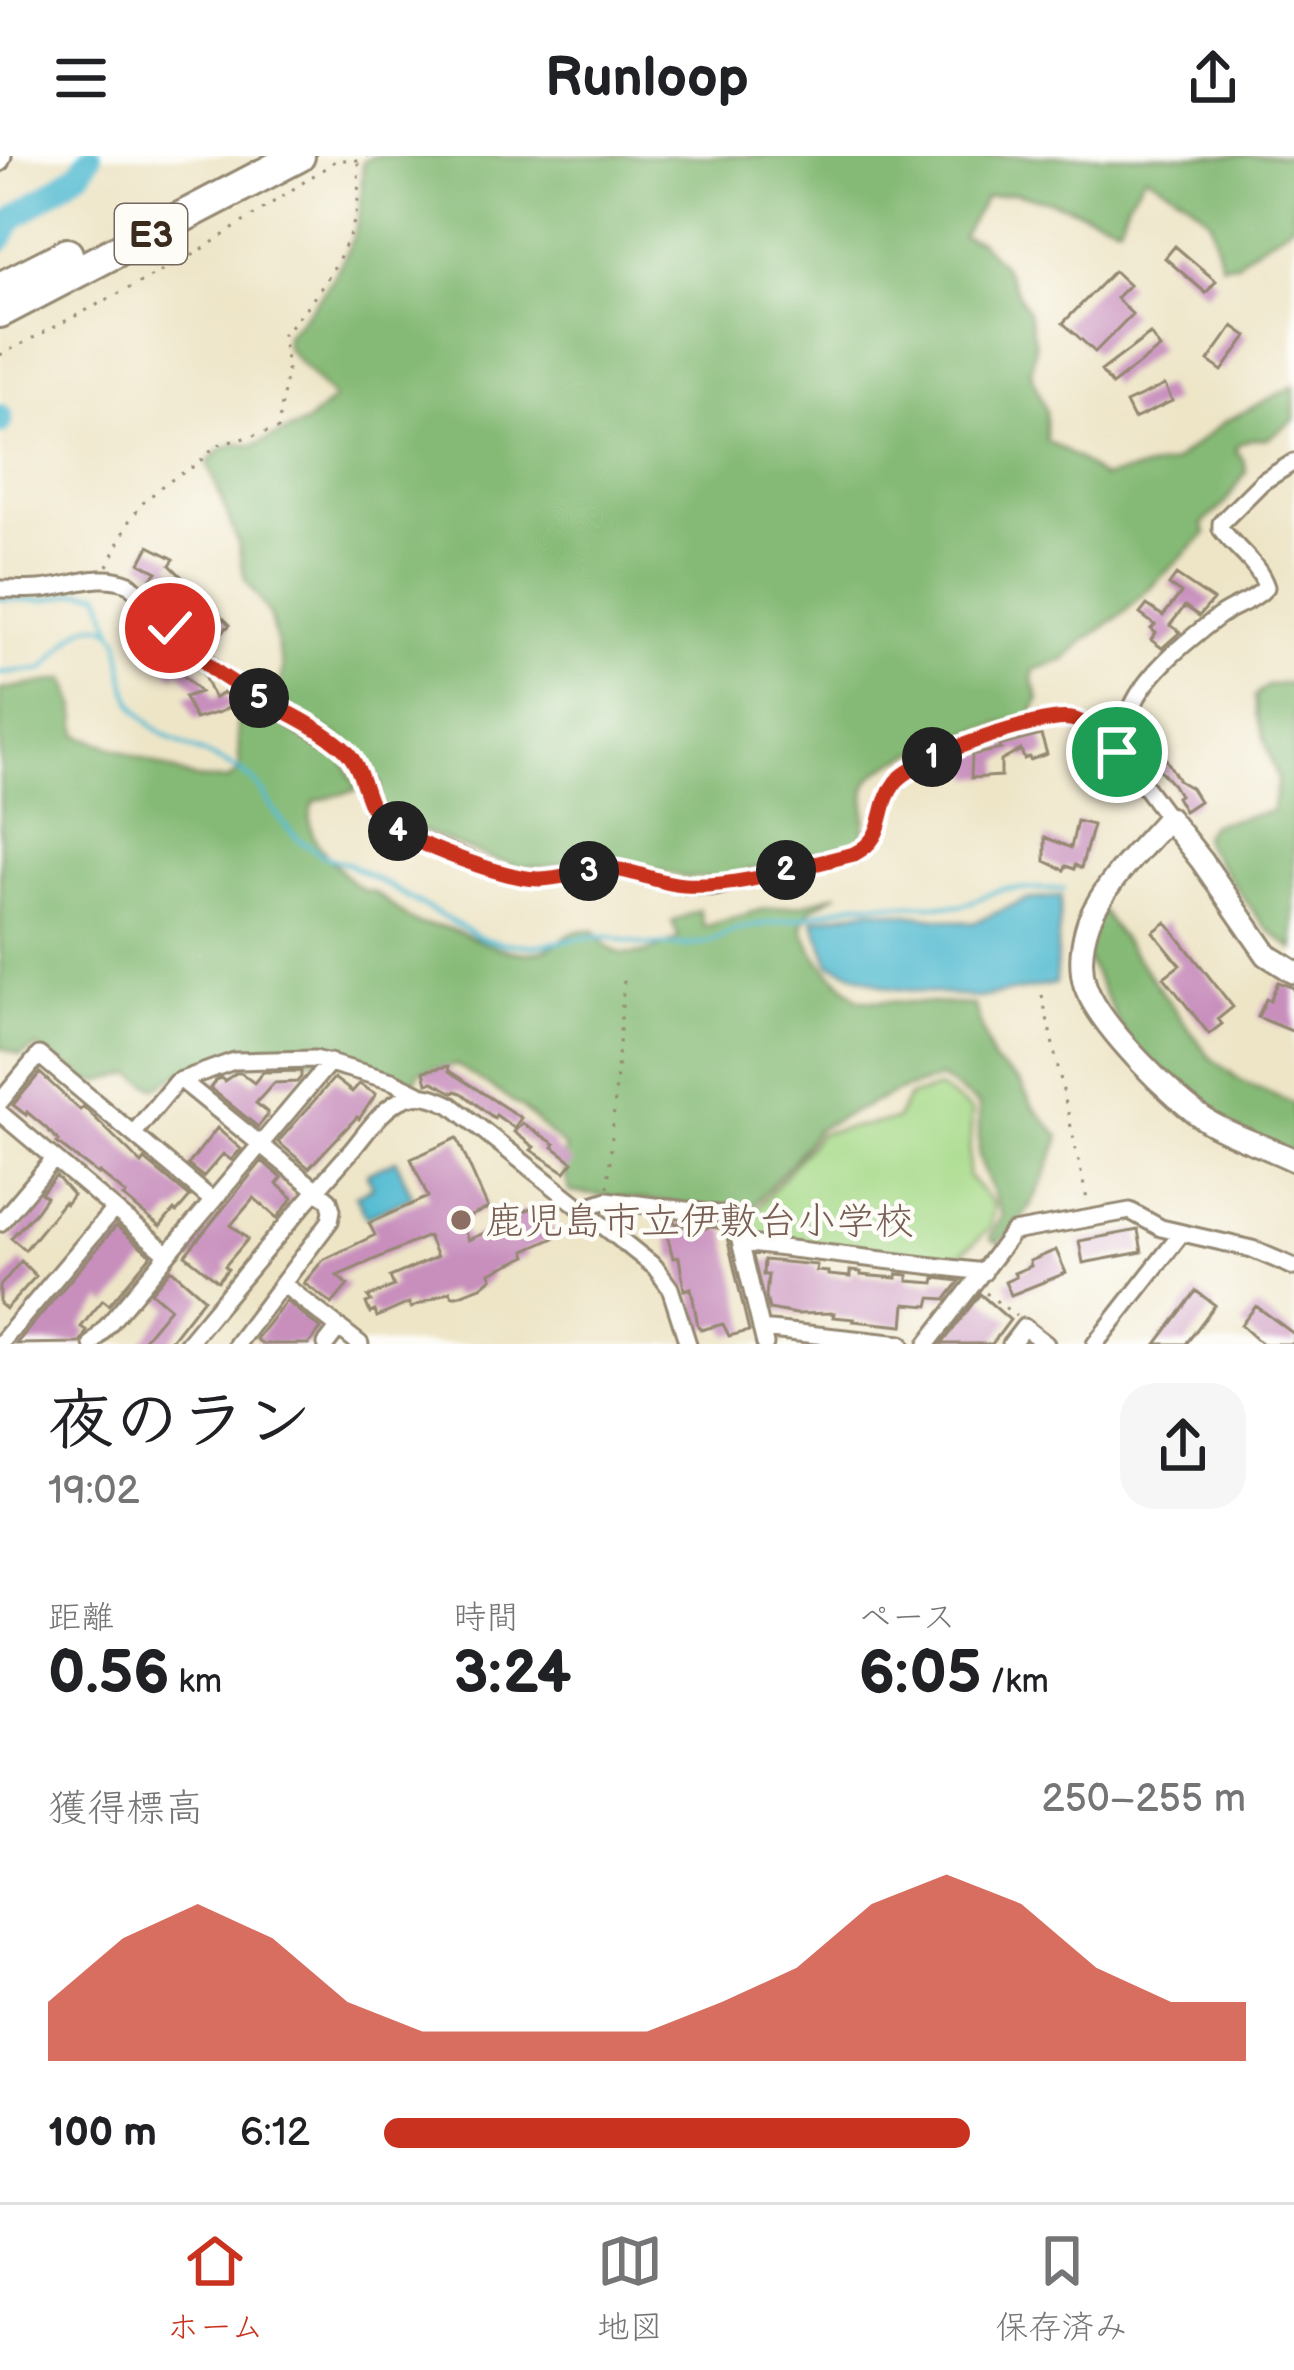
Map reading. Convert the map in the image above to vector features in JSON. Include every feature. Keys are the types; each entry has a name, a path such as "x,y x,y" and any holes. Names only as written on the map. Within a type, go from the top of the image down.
{"highway":[{"name":"E3","path":"2,299 259,156"},
{"name":"E3","path":"2,299 298,156"}],"street":[{"path":"1117,752 1132,705 1160,668 1221,614 1266,587 1260,572 1226,536 1221,524 1262,482 1294,462"},
{"path":"0,589 42,589 102,578 129,584 220,675 341,746 357,767 381,821 460,857 524,878 616,869 677,885 716,886 854,854 876,837 895,782 920,762 1028,725 1071,719 1117,752 1267,955 1294,972"},
{"path":"1168,818 1118,875 1088,923 1082,956 1087,991 1124,1042 1181,1102 1208,1122 1294,1160"},
{"path":"0,1102 39,1055 213,1201"},
{"path":"134,1133 176,1082 234,1061 315,1059 392,1081 422,1096"},
{"path":"92,1344 330,1062"},
{"path":"181,1079 328,1200 332,1210 330,1221 237,1344"},
{"path":"187,1344 389,1107 406,1097 422,1096 451,1105 655,1267 670,1288 688,1344"},
{"path":"0,1113 168,1254"},
{"path":"0,1223 54,1159"},
{"path":"583,1208 608,1200 734,1216 763,1336 901,1344"},
{"path":"0,1344 113,1209"},
{"path":"927,1344 1013,1232 1130,1211 1161,1228 1252,1249 1294,1267"},
{"path":"1095,1344 1181,1234"},
{"path":"741,1243 979,1278"},
{"path":"283,1284 360,1344"},
{"path":"326,1344 339,1327"},
{"path":"1011,1344 1024,1327 1046,1344"}],"path":[{"path":"0,355 195,254 337,160 368,156"},
{"path":"102,578 129,521 163,485 218,445 278,429 287,371 283,334 307,309 344,249 356,210 358,160"},
{"path":"608,1200 624,980"},
{"path":"1042,995 1091,1217"},
{"path":"979,1278 1024,1327"}],"green space":[{"path":"373,156 1294,156 1294,222 1237,263 1221,264 1210,220 1188,200 1146,175 1119,225 1014,193 986,197 962,236 979,241 1002,265 1028,313 1035,345 1031,373 1046,411 1046,440 1102,478 1172,463 1224,422 1294,386 1294,420 1267,439 1238,444 1246,472 1224,505 1203,523 1206,534 1122,614 1065,660 1033,670 1039,700 1031,715 941,743 876,774 867,785 861,842 719,877 686,878 611,856 545,867 494,860 395,820 380,804 369,770 347,742 276,698 283,669 269,613 245,579 238,543 208,463 219,451 237,443 252,446 305,424 334,399 286,347 286,335 322,294 342,262 360,210 363,161"},
{"path":"66,679 75,703 78,735 196,779 228,780 240,771 236,695 298,726 335,753 357,790 315,801 311,812 315,840 334,864 358,887 379,895 419,924 447,928 506,950 538,952 585,930 595,931 603,943 623,954 644,953 679,938 672,922 699,910 704,927 838,893 811,909 802,925 825,966 859,1000 974,1005 993,1062 1020,1083 1033,1107 1060,1137 1036,1195 1009,1232 997,1243 990,1238 1002,1215 979,1157 979,1105 941,1078 898,1091 817,1129 739,1222 699,1206 570,1192 562,1163 566,1149 521,1107 457,1065 419,1072 415,1082 353,1064 296,1057 185,1071 156,1088 132,1074 92,1083 37,1047 21,1056 0,1047 0,690"},
{"path":"1294,683 1294,950 1265,927 1205,845 1203,835 1212,824 1272,811 1278,780 1255,696 1267,686"},
{"path":"1097,905 1210,1057 1240,1080 1294,1104 1294,1156 1225,1131 1127,1039 1086,957"},
{"path":"939,1088 972,1111 968,1176 994,1205 990,1229 952,1261 750,1238 744,1225 820,1133 896,1120 908,1097"}],"water":[{"path":"1061,896 1055,984 978,998 890,988 830,964 813,920 870,909 973,923 1025,900"},
{"path":"396,1160 412,1196 366,1217 356,1195 372,1187 367,1173"}],"building":[{"path":"1175,246 1216,281 1206,293 1165,258"},
{"path":"1114,271 1129,285 1116,298 1132,314 1095,352 1063,323"},
{"path":"1233,326 1247,336 1222,371 1208,361"},
{"path":"1150,334 1160,348 1112,385 1101,371"},
{"path":"1165,385 1172,401 1134,419 1126,403"},
{"path":"149,546 174,559 170,565 230,625 214,638 203,627 201,630 151,579 157,572 140,563"},
{"path":"1176,575 1213,600 1199,616 1185,606 1170,625 1180,632 1162,648 1151,640 1155,625 1140,614 1147,605 1163,616 1181,593 1169,585"},
{"path":"168,640 203,674 214,699 224,692 231,706 195,719 185,697 200,692 153,655"},
{"path":"1149,731 1179,781 1199,801 1184,811 1173,785 1152,761 1144,764 1137,754 1133,742"},
{"path":"1041,735 1047,754 1030,760 1024,759 1021,750 1001,761 1001,776 971,778 972,755"},
{"path":"1077,821 1093,825 1081,868 1066,866 1064,870 1045,861 1045,837 1071,848"},
{"path":"1166,922 1233,1007 1209,1034 1164,977 1180,965 1153,932"},
{"path":"1278,982 1294,988 1294,1032 1258,1017"},
{"path":"448,1066 521,1118 514,1128 462,1093 427,1083 424,1071"},
{"path":"301,1071 297,1082 274,1083 256,1103 267,1112 258,1127 210,1088 216,1080 236,1073 254,1083 263,1072"},
{"path":"40,1073 142,1164 145,1160 190,1197 160,1227 123,1197 126,1194 13,1105"},
{"path":"334,1078 352,1092 359,1084 376,1094 359,1119 309,1168 278,1142"},
{"path":"522,1123 573,1162 565,1172 531,1150 534,1147 514,1132"},
{"path":"217,1128 241,1149 231,1160 223,1154 203,1177 188,1165"},
{"path":"457,1138 488,1208 460,1221 468,1240 541,1204 556,1237 490,1273 492,1278 481,1287 457,1296 450,1291 377,1317 375,1311 370,1313 368,1297 394,1286 390,1277 437,1257 428,1236 337,1276 348,1285 332,1304 304,1283 323,1260 375,1235 369,1223 428,1197 411,1159"},
{"path":"262,1161 282,1178 277,1184 293,1198 277,1218 254,1198 231,1225 248,1239 218,1281 185,1255"},
{"path":"56,1176 73,1195 25,1250 11,1238 36,1211 46,1197 41,1193"},
{"path":"664,1223 690,1225 692,1232 725,1229 749,1331 729,1336 723,1324 701,1330 698,1326 691,1288 684,1290 679,1257 673,1258"},
{"path":"116,1226 151,1255 109,1305 103,1300 88,1318 81,1327 87,1331 80,1343 16,1344"},
{"path":"1138,1230 1142,1252 1083,1263 1079,1241"},
{"path":"1056,1250 1066,1273 1011,1295 1005,1282 1016,1277 1014,1273"},
{"path":"764,1260 817,1265 816,1271 828,1275 850,1277 850,1271 897,1278 897,1274 908,1275 908,1281 960,1281 946,1299 931,1298 929,1306 905,1304 903,1326 853,1321 833,1317 834,1313 769,1309"},
{"path":"21,1261 36,1276 6,1309 0,1304 0,1286"},
{"path":"171,1269 204,1298 168,1344 140,1344 170,1308 151,1292"},
{"path":"1196,1291 1215,1305 1186,1344 1156,1344"},
{"path":"980,1294 1010,1320 992,1344 942,1344"},
{"path":"286,1301 321,1329 309,1344 262,1344 256,1339"},
{"path":"1256,1306 1294,1334 1294,1344 1262,1344 1241,1325"}],"waterway":[{"path":"0,241 13,219 81,171 90,156"},
{"path":"0,416 0,422"},
{"path":"0,599 44,600 100,593 118,638 128,693 154,727 246,775 286,827 311,848 349,864 481,938 535,946 588,937 644,945 693,945 740,928 858,903 961,906 1001,889 1064,889"},
{"path":"0,673 43,669 83,629 102,625 113,630"}],"place":[{"name":"鹿児島市立伊敷台小学校","path":"461,1220"}],"route":[{"path":"170,628 220,675 341,746 365,782 381,821 460,857 524,878 616,869 677,885 716,886 866,848 876,837 895,782 920,762 962,746 1028,725 1071,719 1117,752"}]}
